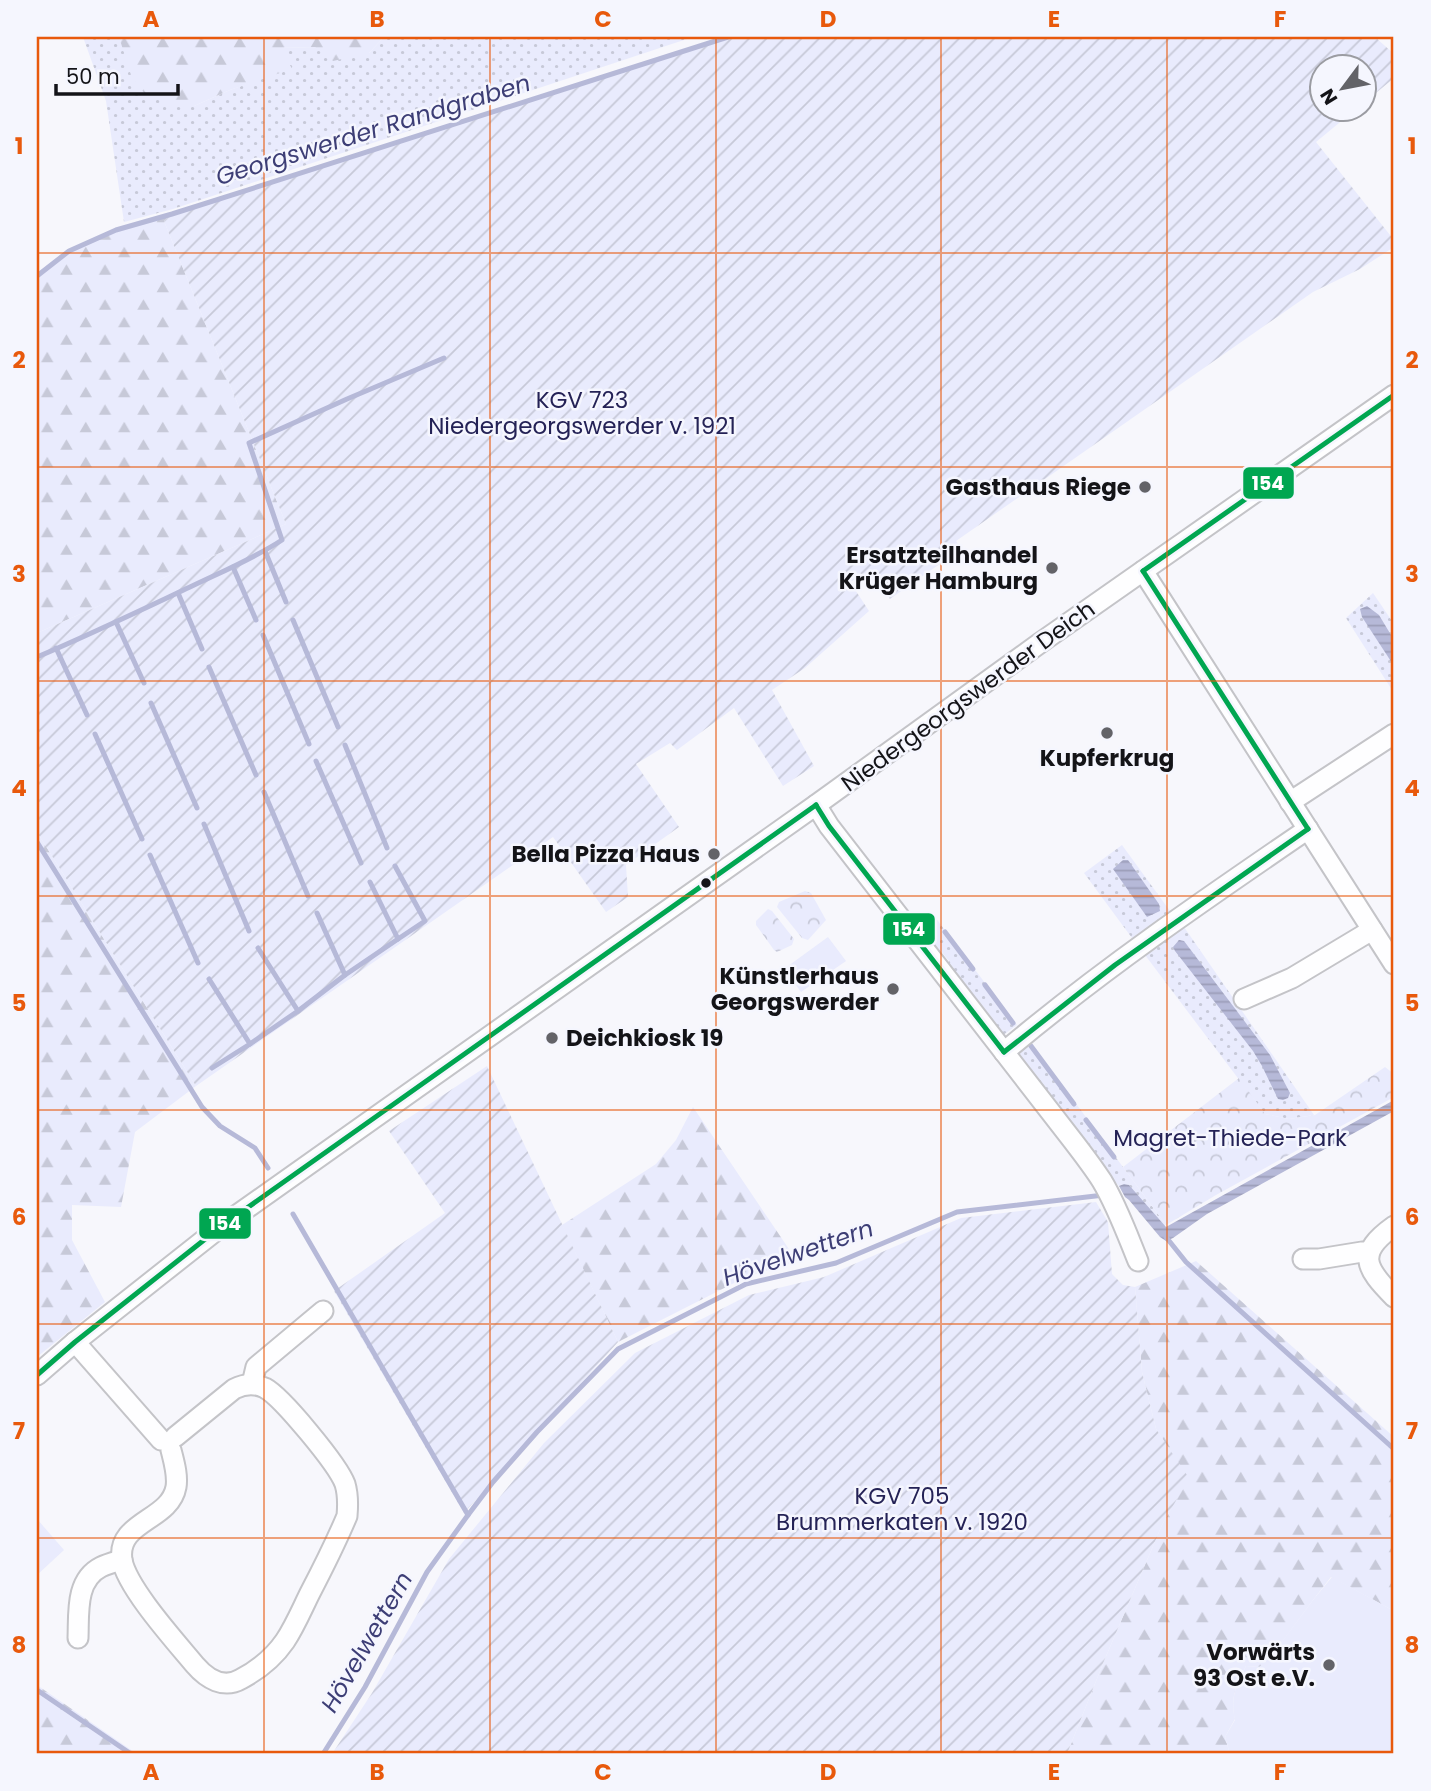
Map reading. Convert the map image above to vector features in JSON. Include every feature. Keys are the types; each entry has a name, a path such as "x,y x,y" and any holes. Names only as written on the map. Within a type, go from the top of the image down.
{"street":[{"name":"Niedergeorgswerder Deich","path":"37,1375 223,1225 1394,394"},
{"path":"1143,571 1394,964"},
{"path":"1290,802 1394,734"},
{"path":"816,805 829,826 1103,1183 1138,1261"},
{"path":"1004,1052 1147,941 1308,829"},
{"path":"1244,999 1292,978 1372,930"},
{"path":"1394,1226 1377,1239 1370,1252 1369,1261 1374,1274 1394,1297"},
{"path":"1303,1259 1370,1252"},
{"path":"252,1384 256,1367 323,1311"},
{"path":"75,1342 169,1443 176,1474 174,1494 164,1507 129,1533 122,1545 126,1574 198,1669 209,1679 223,1684 237,1682 251,1674 285,1642 347,1516 345,1484 336,1468 294,1415 270,1391 252,1384 234,1389 169,1443"},
{"path":"78,1638 80,1596 87,1579 98,1568 122,1560"}],"green space":[{"path":"83,37 119,37 125,53 194,106 291,68 280,48 315,47 369,53 384,37 693,37 173,209 124,222 106,101"},
{"path":"119,37 384,37 369,53 333,61 315,47 281,48 292,69 230,90 194,106 169,104 145,94 132,78"},
{"name":"KGV 723 Niedergeorgswerder v. 1921","path":"728,37 1375,37 1394,54 1394,78 1378,91 1378,52 1308,52 1308,122 1340,122 1316,142 1394,240 1394,247 1360,269 1313,292 956,541 961,549 890,599 870,571 850,582 869,611 805,668 772,690 814,766 783,786 734,708 677,750 670,743 636,764 679,827 626,865 628,897 606,912 553,837 196,1086 37,832 37,633 286,524 164,221 172,214"},
{"path":"172,214 164,221 286,524 37,633 37,276 69,251 116,230"},
{"path":"1373,593 1394,624 1394,693 1346,618"},
{"path":"37,832 196,1086 135,1132 121,1207 72,1205 72,1240 105,1302 37,1357"},
{"path":"1122,845 1170,911 1132,938 1084,873"},
{"path":"805,891 811,893 826,920 808,940 802,938 777,907 779,902"},
{"path":"768,909 794,939 792,945 777,952 756,925 756,921"},
{"path":"935,917 1017,1025 999,1038 990,1025 992,1018 984,1008 978,1008 947,967 949,961 941,951 935,952 918,931"},
{"path":"1184,927 1314,1115 1289,1119 1265,1114 1145,955"},
{"path":"828,937 846,961 801,992 784,969"},
{"path":"1031,1043 1166,1225 1163,1226 1129,1185 1119,1186 1094,1162 1097,1154 1090,1145 1082,1144 1054,1108 1055,1100 1047,1090 1039,1090 1016,1055"},
{"path":"487,1066 618,1342 464,1513 334,1291 445,1213 389,1131"},
{"name":"Magret-Thiede-Park","path":"1385,1067 1394,1074 1394,1097 1166,1225 1123,1167 1239,1078 1265,1114 1289,1119 1315,1115"},
{"path":"693,1107 797,1261 746,1277 618,1342 562,1225 656,1164 676,1140"},
{"name":"KGV 705 Brummerkaten v. 1920","path":"1096,1202 1108,1222 1112,1274 1123,1285 1135,1287 1142,1372 1156,1429 1189,1478 1162,1525 1067,1754 332,1754 372,1693 449,1559 544,1443 635,1353 749,1295 824,1277 961,1218"},
{"path":"1196,1261 1394,1437 1394,1611 1331,1577 1266,1664 1259,1667 1246,1666 1235,1692 1235,1719 1225,1737 1230,1754 1067,1754 1162,1525 1188,1478 1156,1429 1142,1372 1135,1287"},
{"path":"37,1519 64,1550 37,1575"},
{"name":"Vorwärts 93 Ost e.V.","path":"1332,1577 1394,1611 1394,1754 1230,1754 1225,1737 1235,1720 1235,1692 1246,1666 1259,1667 1266,1663"},
{"path":"37,1685 137,1754 37,1754"}],"water":[{"path":"1367,606 1379,615 1394,640 1394,666 1362,617 1360,609"},
{"path":"1123,860 1128,860 1159,904 1160,911 1147,917 1113,869"},
{"path":"1179,940 1184,941 1270,1055 1290,1093 1288,1098 1278,1099 1253,1051 1175,951 1173,947"},
{"path":"1394,1100 1394,1111 1207,1214 1166,1241 1125,1197 1119,1186 1129,1185 1166,1227"}],"waterway":[{"name":"Georgswerder Randgraben","path":"37,276 69,251 116,230 728,37"},
{"path":"37,657 237,565 282,540 249,443 444,358"},
{"path":"265,551 286,602"},
{"path":"233,567 256,620"},
{"path":"178,593 202,649"},
{"path":"293,620 338,727"},
{"path":"116,622 144,683"},
{"path":"263,635 309,744"},
{"path":"56,648 87,715"},
{"path":"209,667 256,775"},
{"path":"151,703 197,808"},
{"path":"95,734 142,839"},
{"path":"345,745 387,848"},
{"path":"316,761 361,863"},
{"path":"264,792 308,896"},
{"path":"204,824 249,931"},
{"path":"37,842 202,1107 220,1126 255,1148 268,1168"},
{"path":"150,855 198,963"},
{"path":"395,866 425,921 398,939"},
{"path":"345,975 398,939 370,882"},
{"path":"298,1011 345,975 317,913"},
{"path":"945,932 973,969"},
{"path":"250,1044 298,1011 258,948"},
{"path":"209,979 250,1044 212,1068"},
{"path":"985,985 1013,1023"},
{"path":"1031,1046 1074,1104"},
{"path":"1086,1120 1114,1157"},
{"name":"Hövelwettern","path":"323,1754 365,1687 427,1572 468,1515 537,1432 618,1349 746,1284 836,1263 957,1212 1104,1195"},
{"path":"293,1214 468,1515"},
{"name":"Hövelwettern","path":"1166,1237 1186,1262 1394,1449"},
{"path":"37,1690 131,1754"}],"transit line":[{"name":"154","path":"1143,571 1394,395"},
{"name":"154","path":"1143,571 1308,829"},
{"name":"154","path":"816,805 829,826 1004,1052"},
{"name":"154","path":"37,1375 223,1225 816,805"},
{"name":"154","path":"1004,1052 1115,965 1308,829"}],"place":[{"name":"Gasthaus Riege","path":"1145,487"},
{"name":"Ersatzteilhandel Krüger Hamburg","path":"1052,568"},
{"name":"Kupferkrug","path":"1107,733"},
{"name":"Bella Pizza Haus","path":"714,854"},
{"name":"Künstlerhaus Georgswerder","path":"893,989"},
{"name":"Deichkiosk 19","path":"552,1038"},
{"name":"Vorwärts 93 Ost e.V.","path":"1329,1665"}]}
